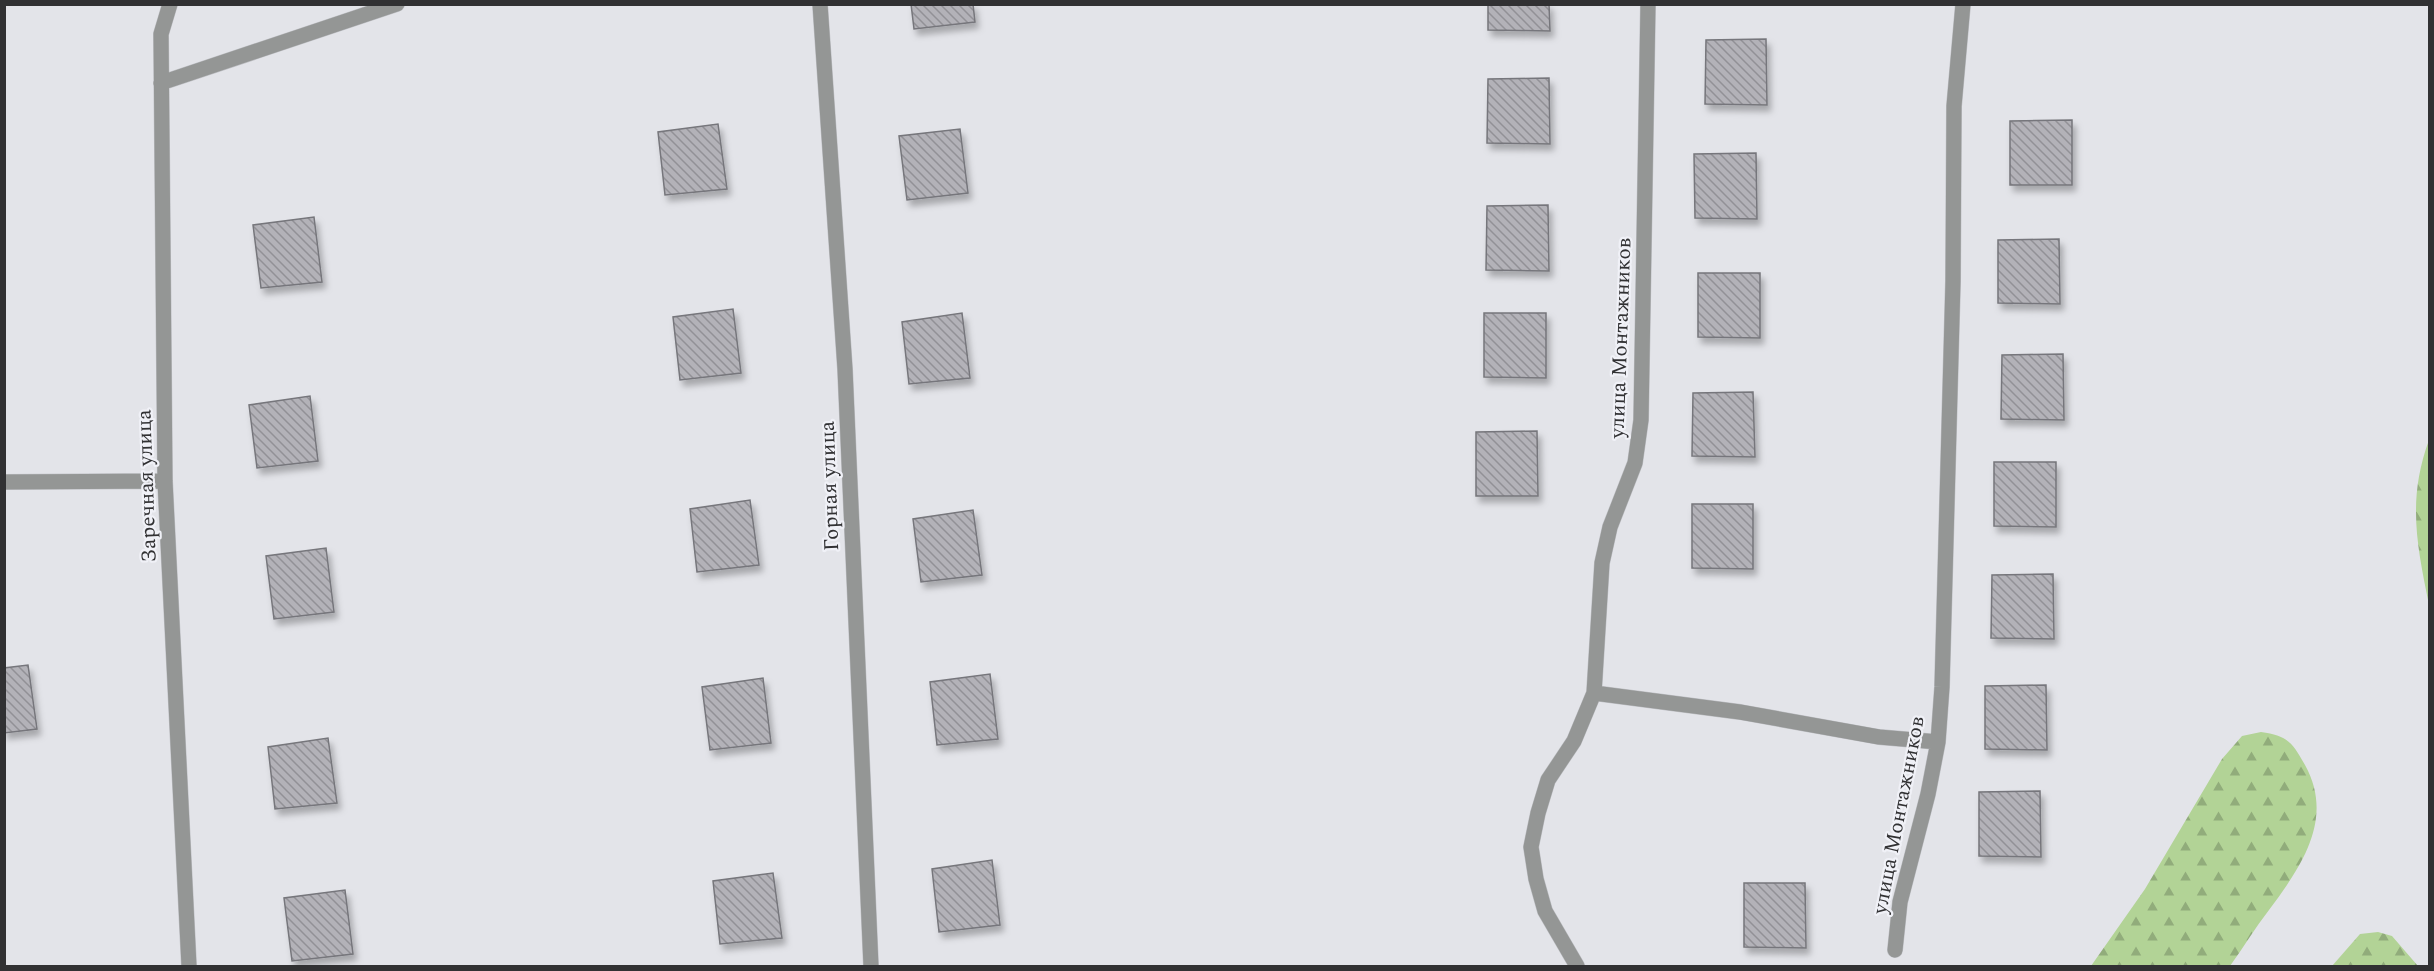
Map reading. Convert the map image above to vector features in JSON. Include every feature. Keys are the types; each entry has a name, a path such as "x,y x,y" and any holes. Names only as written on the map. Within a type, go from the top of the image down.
{"street":[{"name":"Заречная улица","path":"170,4 161,34 165,481 189,966"},
{"path":"161,82 397,4"},
{"name":"Горная улица","path":"820,4 845,369 871,966"},
{"name":"улица Монтажников","path":"1577,966 1545,911 1536,879 1531,847 1548,780 1574,741 1594,693 1602,563 1610,527 1635,463 1641,420 1648,4"},
{"name":"улица Монтажников","path":"1895,950 1900,902 1928,794 1938,742 1942,687 1951,352 1954,106 1963,4"},
{"path":"4,483 165,481"},
{"path":"1594,693 1740,712 1879,737 1938,742"}],"green space":[{"path":"2429,440 2429,605 2418,542 2416,503 2422,462"},
{"path":"2261,732 2288,741 2305,765 2317,804 2315,823 2310,842 2292,877 2230,966 2091,966 2145,889 2222,759 2242,736"},
{"path":"2378,932 2392,936 2418,966 2332,966 2360,934"}],"building":[{"path":"911,4 973,4 975,22 914,29"},
{"path":"1488,4 1549,4 1550,31 1488,30"},
{"path":"1766,39 1767,105 1705,104 1706,40"},
{"path":"1549,78 1550,144 1487,143 1488,79"},
{"path":"2072,120 2072,185 2010,185 2010,121"},
{"path":"718,124 727,189 665,195 658,132"},
{"path":"960,129 968,193 907,200 899,136"},
{"path":"1756,153 1757,219 1695,218 1694,154"},
{"path":"1548,205 1549,271 1486,270 1487,206"},
{"path":"314,217 322,282 261,288 253,225"},
{"path":"2059,239 2060,304 1998,303 1998,240"},
{"path":"1698,273 1760,273 1760,338 1698,337"},
{"path":"733,309 741,373 680,380 673,317"},
{"path":"962,313 970,378 909,384 902,322"},
{"path":"1484,313 1546,313 1546,378 1484,377"},
{"path":"2063,354 2064,420 2001,419 2002,355"},
{"path":"1753,392 1755,457 1692,456 1693,393"},
{"path":"310,396 318,461 257,468 249,405"},
{"path":"1537,431 1538,496 1476,496 1476,432"},
{"path":"1994,462 2056,462 2056,527 1994,526"},
{"path":"750,500 759,565 697,572 690,509"},
{"path":"1692,504 1753,504 1753,569 1692,568"},
{"path":"973,510 982,575 921,582 913,519"},
{"path":"326,548 334,612 274,619 266,556"},
{"path":"2053,574 2054,639 1991,638 1992,575"},
{"path":"28,665 37,729 4,733 4,668"},
{"path":"990,674 998,739 937,745 930,682"},
{"path":"763,678 771,743 710,750 702,687"},
{"path":"2046,685 2047,750 1985,749 1985,686"},
{"path":"328,738 337,803 275,809 268,747"},
{"path":"2040,791 2041,857 1979,856 1979,792"},
{"path":"992,860 1000,925 939,932 932,869"},
{"path":"773,873 782,938 720,944 713,881"},
{"path":"1744,883 1805,883 1806,948 1744,947"},
{"path":"345,890 353,954 292,961 284,898"}]}
